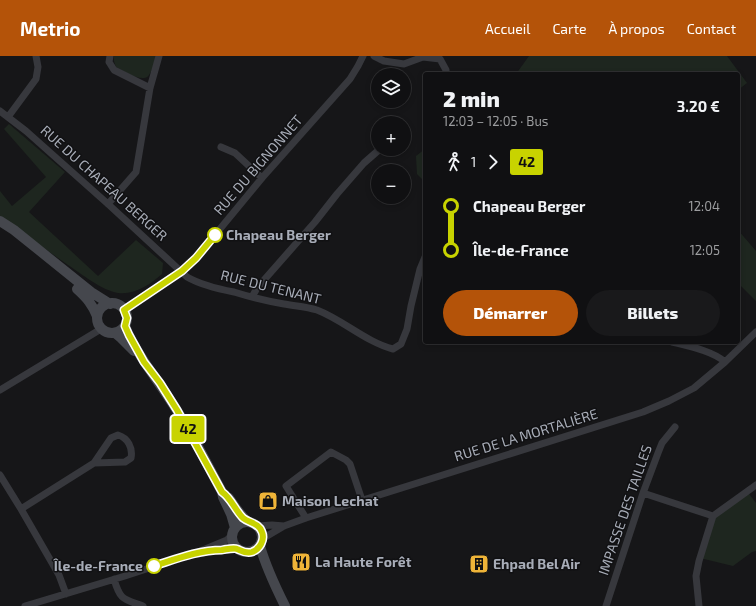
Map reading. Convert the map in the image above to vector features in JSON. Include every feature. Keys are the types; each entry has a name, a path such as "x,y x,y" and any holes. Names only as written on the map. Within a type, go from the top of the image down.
{"street":[{"path":"8,116 36,79 38,67 36,56"},
{"path":"110,56 110,62 114,70 150,88"},
{"path":"108,204 136,172 150,88 159,56"},
{"name":"RUE DU BIGNONNET","path":"124,310 182,271 196,258 262,178 350,79 363,56"},
{"path":"374,56 384,61 404,64 423,57 440,59 446,72"},
{"name":"RUE DU CHAPEAU BERGER","path":"0,111 26,131 182,271"},
{"path":"221,147 235,153 262,178"},
{"path":"252,297 257,288 364,163 372,156"},
{"path":"0,221 14,230 91,292 110,304"},
{"name":"RUE DU TENANT","path":"182,271 184,275 194,281 219,289 316,310 334,318 386,347 393,349 401,344 407,329 411,306 423,262"},
{"path":"61,269 68,279 94,307 97,321 101,329 106,332 115,333 144,362 160,383 177,410 222,492 231,514 234,545 236,548"},
{"path":"97,316 100,309 106,304 116,304 122,307 127,318 125,326 115,333"},
{"path":"125,326 144,362"},
{"path":"0,390 101,329"},
{"name":"RUE DE LA MORTALIÈRE","path":"261,542 284,526 306,518 643,412 669,401 694,388 756,332"},
{"path":"679,344 708,352 724,362"},
{"name":"IMPASSE DES TAILLES","path":"606,606 643,493 662,443 675,427"},
{"path":"21,509 94,464 111,438 118,435 123,436 129,444 132,452 131,458 125,462 94,464"},
{"path":"306,518 286,486 331,452 346,460 350,464 362,500"},
{"path":"0,475 59,575 66,594"},
{"path":"699,606 696,576 713,516 756,485"},
{"path":"222,492 227,495 242,517 248,522"},
{"path":"643,493 713,516"},
{"path":"25,606 198,552 227,540 238,524 243,522 252,523 258,526 262,532 261,542 265,561 285,606"},
{"name":"RUE DE LA MORTALIÈRE","path":"258,526 284,526"},
{"path":"248,553 253,552 261,542"},
{"path":"198,552 236,548 248,553 260,564 272,579"},
{"path":"114,579 119,594 124,599 142,606"},
{"path":"120,606 124,599"}],"shaded area":[{"path":"114,56 156,56 149,75 142,78 133,76 116,67"},
{"path":"529,56 727,56 739,72 517,72"},
{"path":"740,74 747,83 740,88"},
{"path":"9,124 65,172 29,212 98,276 136,240 163,263 162,274 148,285 137,291 118,293 105,289 85,277 0,216 0,191 12,206 46,177 4,129"},
{"path":"423,151 423,180 417,174 416,156"},
{"path":"740,232 756,251 756,301 740,285"},
{"path":"747,491 756,503 756,551 752,552 733,566 700,558 713,516"}],"bus line":[{"name":"42","path":"154,566 198,552 229,550 236,548 240,551 248,553 253,552 262,542 262,532 258,526 248,522 242,517 227,495 222,492 177,410 160,383 144,362 125,326 127,318 124,310 182,271 196,258 215,235"}],"place":[{"name":"Chapeau Berger","path":"215,235"},
{"name":"Maison Lechat","path":"268,501"},
{"name":"La Haute Forêt","path":"301,562"},
{"name":"Ehpad Bel Air","path":"479,564"},
{"name":"Île-de-France","path":"154,566"}]}
